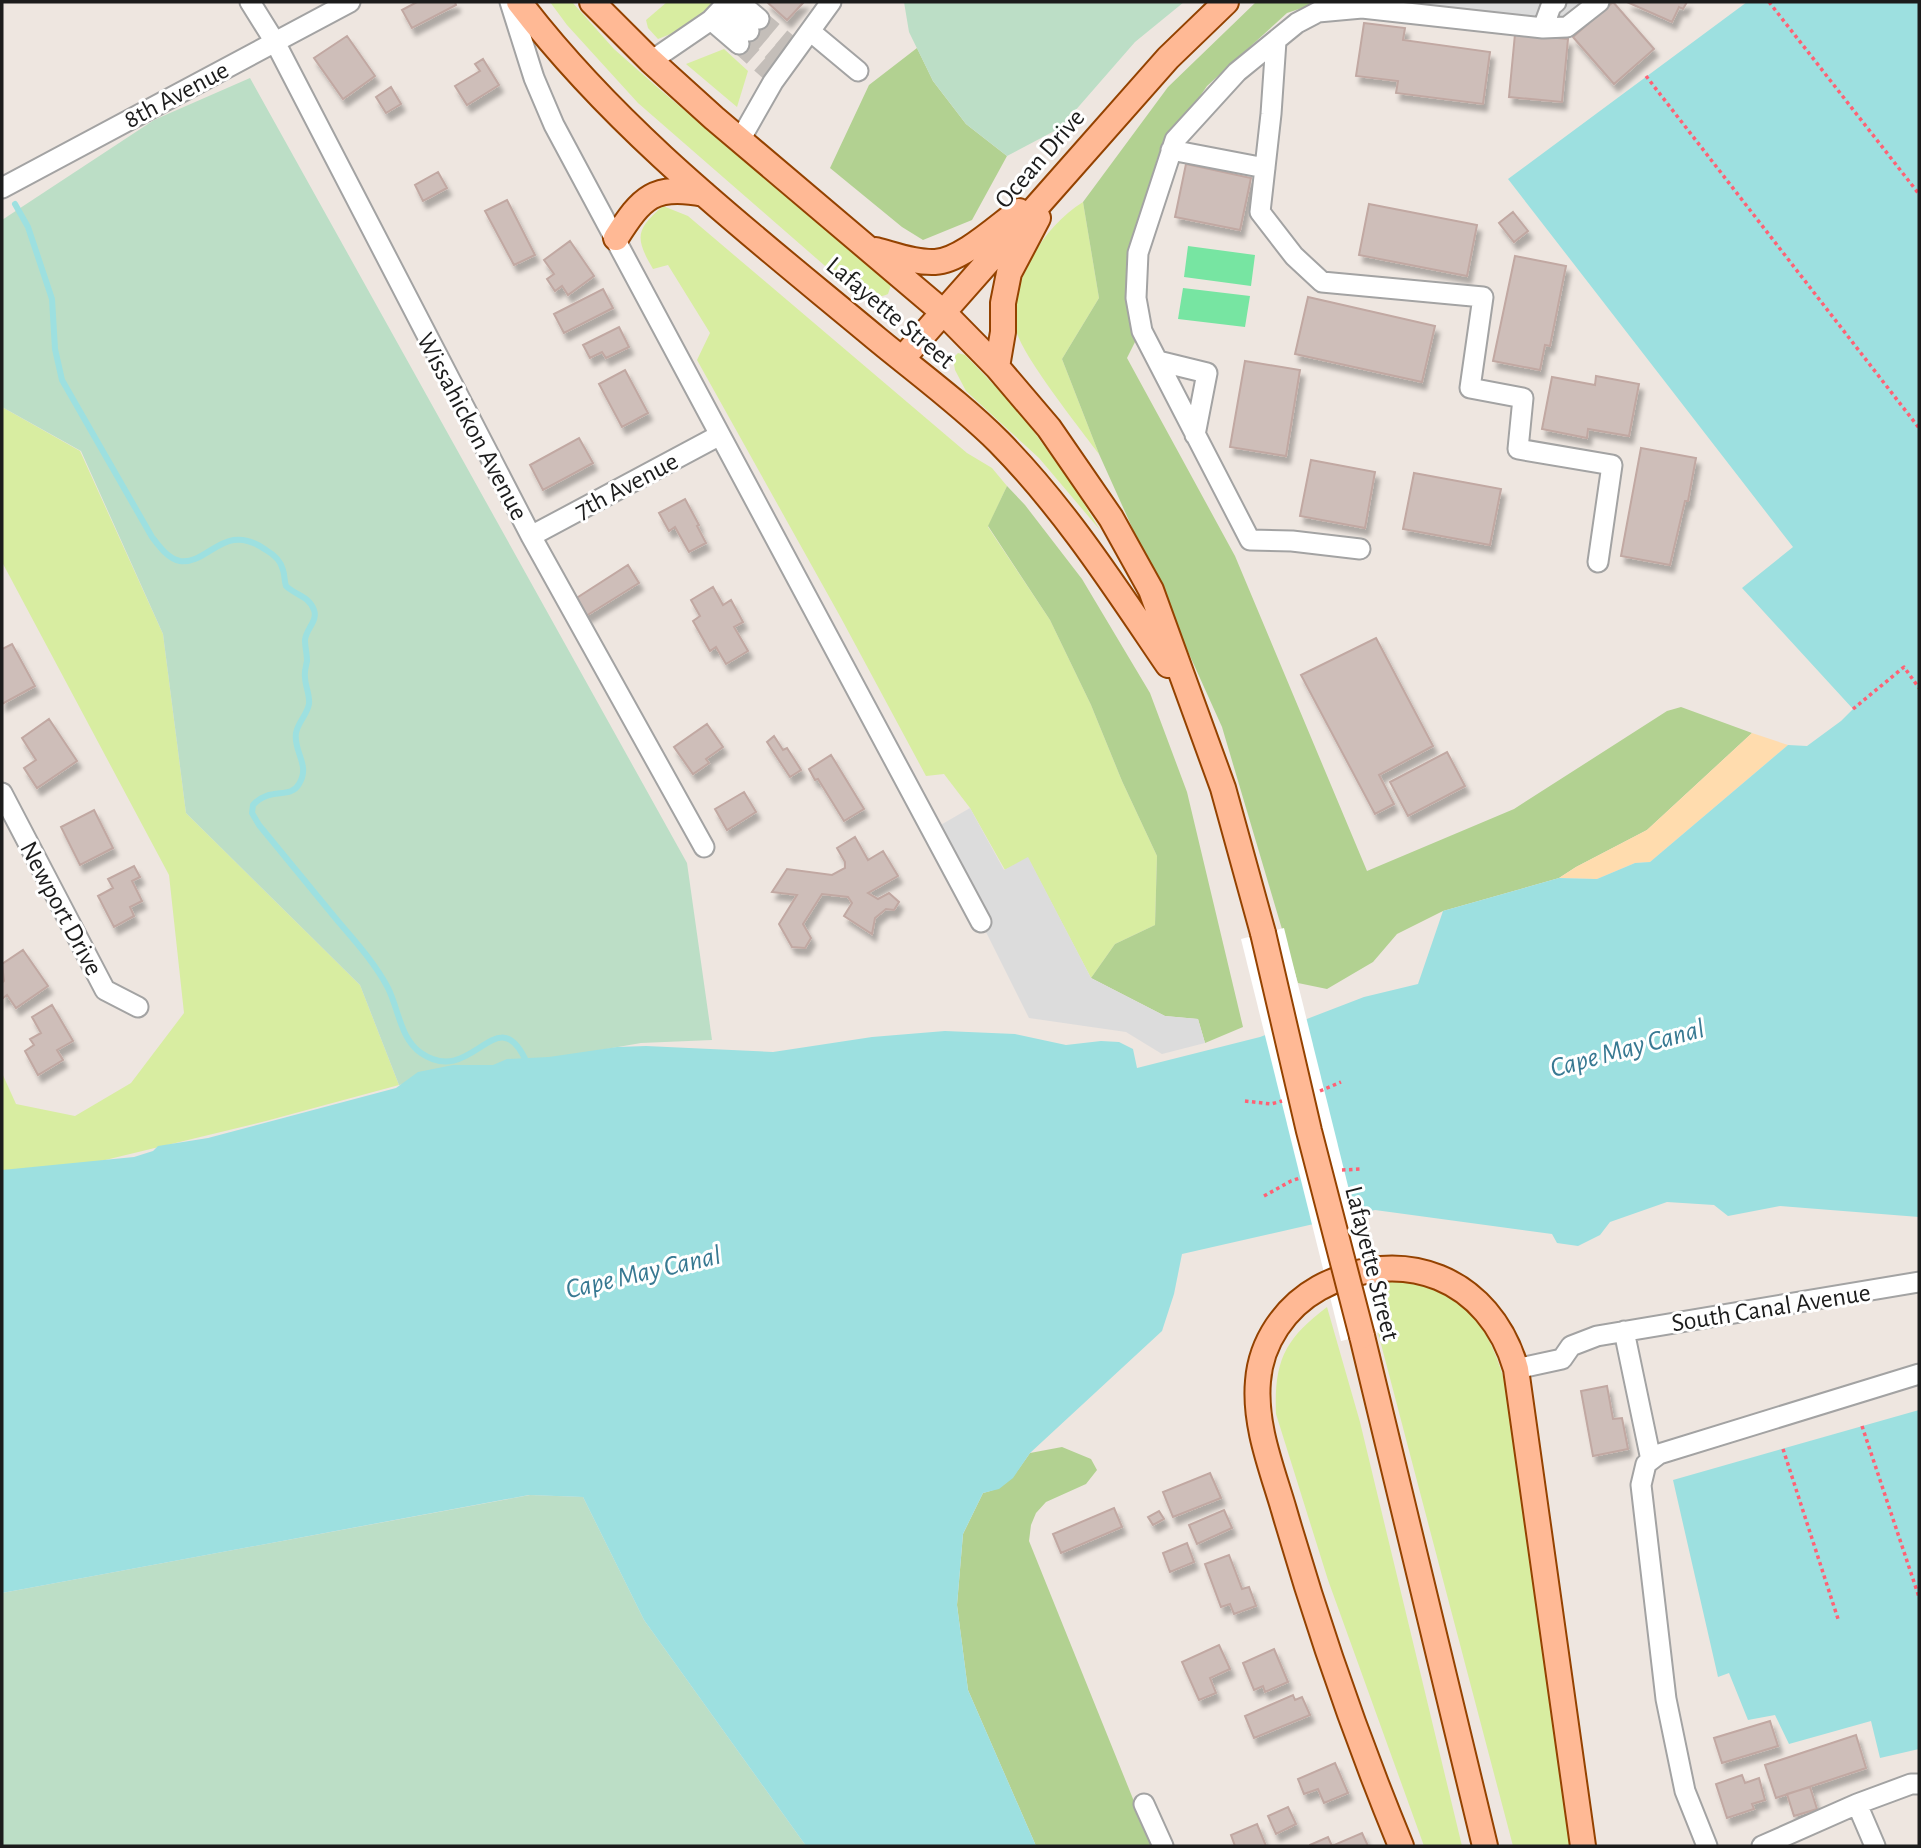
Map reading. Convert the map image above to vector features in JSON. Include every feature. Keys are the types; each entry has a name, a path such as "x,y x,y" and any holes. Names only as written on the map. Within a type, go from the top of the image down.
{"main road":[{"name":"Lafayette Street","path":"519,2 553,46 651,148 997,440 1049,498 1092,553 1189,698"},
{"name":"Ocean Drive","path":"902,359 1168,58 1226,2"},
{"name":"Lafayette Street","path":"600,5 651,61 943,312 997,367 1049,428 1111,518 1151,590 1223,788 1263,933 1485,1846"},
{"path":"869,248 920,261 951,260 1054,186"},
{"path":"997,367 1003,332 1003,303 1009,273 1054,186"},
{"path":"616,238 633,212 659,192 680,190 704,194"},
{"path":"1401,1846 1371,1772 1303,1577 1262,1434 1257,1407 1258,1380 1272,1333 1302,1297 1347,1275 1372,1268 1398,1267 1434,1275 1467,1292 1485,1309 1500,1329 1511,1351 1516,1369 1583,1846"}],"street":[{"name":"Wissahickon Avenue","path":"250,2 275,43 531,536 704,847"},
{"name":"8th Avenue","path":"2,188 350,2"},
{"path":"510,2 543,101 981,922"},
{"path":"740,140 783,61 810,32 831,2"},
{"path":"1542,27 1550,6 1556,2"},
{"path":"1360,549 1292,541 1251,540 1142,331 1136,298 1138,253 1171,150 1175,141 1237,72 1297,23 1318,12 1362,5 1542,27 1567,27 1599,2"},
{"path":"651,61 725,8 749,31"},
{"path":"810,32 858,71"},
{"path":"1276,41 1260,212 1294,256 1322,282 1483,297 1470,388 1524,398 1518,449 1612,465 1598,562"},
{"path":"1171,150 1265,168"},
{"path":"1158,361 1207,373 1195,435"},
{"name":"7th Avenue","path":"531,536 720,435"},
{"name":"Newport Drive","path":"2,793 105,990 138,1007"},
{"name":"South Canal Avenue","path":"1516,1369 1562,1359 1571,1346 1597,1336 1919,1282"},
{"path":"1624,1331 1651,1460"},
{"path":"1706,1846 1685,1791 1666,1699 1641,1485 1646,1464 1659,1454 1919,1374"},
{"path":"1762,1846 1857,1804 1911,1784 1919,1784"},
{"path":"1144,1804 1163,1846"},
{"path":"1857,1804 1875,1846"}],"path":[{"path":"1769,2 1919,194"},
{"path":"1646,76 1919,428"},
{"path":"1853,709 1904,667 1919,688"},
{"path":"1862,1426 1919,1597"},
{"path":"1783,1449 1839,1622"}],"green space":[{"path":"550,2 572,2 614,49 891,285 888,294 866,295 832,272 638,103 567,25"},
{"path":"667,2 713,2 688,27 658,39 648,28 646,20"},
{"path":"904,2 1184,2 1135,42 1060,128 1007,156 966,124 933,81 909,32"},
{"path":"1256,2 1320,2 1287,13 1207,86 1157,159 1129,270 1138,336 1127,358 1235,556 1367,871 1514,809 1667,711 1681,707 1752,733 1647,830 1559,878 1443,911 1397,934 1373,962 1327,989 1298,983 1222,727 1099,454 1062,359 1099,298 1083,202 1168,87"},
{"path":"917,48 933,81 966,124 1007,156 972,220 923,240 902,227 830,168 869,85"},
{"path":"724,49 748,71 737,107 686,64"},
{"path":"250,78 687,863 712,1040 641,1043 399,1085 360,985 186,813 163,634 81,451 2,407 2,220 154,120"},
{"path":"1083,202 1099,298 1062,359 1099,454 1028,355 1016,329 1015,319 1019,286 1040,244 1052,228"},
{"path":"663,206 688,216 967,453 992,468 1007,486 988,527 1050,620 1091,705 1157,856 1155,925 1115,944 1091,978 1028,858 1005,870 970,808 944,774 926,776 697,360 710,333 668,265 653,269 647,258 641,242 643,228"},
{"path":"1188,246 1255,255 1251,286 1184,277"},
{"path":"1183,288 1250,296 1245,327 1178,319"},
{"path":"958,353 965,355 1019,411 1075,489 1100,530 1039,458 966,391 955,370 953,358"},
{"path":"2,407 80,451 163,634 186,813 360,985 399,1085 266,1121 2,1185 2,1073 16,1104 75,1116 131,1083 184,1013 169,875 2,562"},
{"path":"1007,486 1082,579 1150,693 1187,792 1243,1027 1205,1043 1198,1019 1165,1016 1091,978 1115,944 1155,925 1157,856 1091,705 1050,620 988,526"},
{"path":"1406,1280 1438,1288 1463,1305 1489,1341 1505,1383 1572,1846 1513,1846 1366,1287 1380,1282"},
{"path":"1327,1307 1360,1422 1462,1846 1424,1846 1328,1580 1276,1414 1277,1379 1285,1352 1301,1330"},
{"path":"1062,1447 1091,1459 1097,1470 1086,1484 1046,1502 1036,1513 1029,1541 1152,1846 1036,1846 968,1690 957,1605 963,1534 983,1493 1005,1483 1030,1453"},
{"path":"530,1495 583,1497 644,1620 806,1846 2,1846 2,1593"}],"sand":[{"path":"1752,733 1788,745 1650,862 1635,863 1597,879 1559,878 1647,830"}],"shaded area":[{"path":"1408,2 1604,2 1554,40 1405,22"},
{"path":"970,808 1004,870 1028,857 1091,978 1165,1016 1198,1019 1205,1043 1162,1054 1126,1032 1029,1018 932,830"}],"water":[{"name":"Cape May Canal","path":"1747,2 1919,2 1919,1217 1780,1206 1728,1216 1714,1205 1667,1202 1610,1222 1600,1235 1578,1246 1557,1243 1552,1234 1375,1210 1182,1254 1174,1294 1162,1331 1030,1453 1013,1478 999,1489 983,1493 963,1534 957,1605 968,1690 1036,1846 806,1846 644,1620 583,1497 529,1495 2,1593 2,1170 134,1157 153,1151 158,1146 208,1138 396,1088 418,1072 453,1065 493,1065 507,1059 549,1057 617,1047 773,1052 872,1037 945,1031 1015,1034 1066,1045 1119,1042 1133,1049 1137,1068 1260,1037 1364,997 1418,984 1443,911 1559,878 1597,879 1635,863 1650,862 1788,745 1807,746 1841,721 1853,709 1742,588 1793,547 1508,179"},
{"path":"1919,1410 1919,1749 1880,1758 1871,1721 1789,1744 1775,1715 1748,1720 1729,1673 1718,1677 1673,1480"}],"pier":[{"path":"1284,928 1384,1331 1341,1341 1241,939"}],"building":[{"path":"417,2 455,2 456,5 412,28 402,10"},
{"path":"767,2 804,2 787,20"},
{"path":"1613,2 1654,49 1614,84 1573,37"},
{"path":"1627,2 1687,2 1683,9 1679,7 1672,22"},
{"path":"1364,23 1405,28 1403,40 1490,52 1483,104 1396,93 1398,81 1356,76"},
{"path":"1515,34 1568,39 1562,102 1509,97"},
{"path":"347,36 375,76 343,99 314,58"},
{"path":"483,59 499,85 467,105 455,86 480,71 475,64"},
{"path":"391,87 401,104 386,113 376,97"},
{"path":"1186,164 1251,178 1240,230 1175,217"},
{"path":"438,172 447,188 423,201 415,185"},
{"path":"507,200 535,255 514,265 485,211"},
{"path":"1369,204 1477,225 1467,276 1359,255"},
{"path":"1513,212 1528,231 1514,242 1499,223"},
{"path":"570,241 594,276 568,295 562,286 555,291 547,279 554,274 544,260"},
{"path":"1515,256 1566,266 1550,346 1545,345 1540,370 1493,361"},
{"path":"603,289 613,308 564,333 554,314"},
{"path":"1308,297 1435,326 1422,382 1295,354"},
{"path":"619,327 629,347 606,358 602,352 590,358 583,345"},
{"path":"1245,361 1300,370 1286,456 1230,447"},
{"path":"625,370 648,413 622,427 599,384"},
{"path":"1596,376 1639,384 1629,436 1588,429 1587,438 1542,429 1552,377 1595,385"},
{"path":"579,438 593,463 543,490 530,465"},
{"path":"1641,448 1696,458 1688,501 1685,501 1670,565 1621,556"},
{"path":"1311,460 1375,472 1365,528 1300,516"},
{"path":"1414,473 1501,489 1490,545 1403,529"},
{"path":"685,499 706,543 689,552 675,527 669,531 659,513"},
{"path":"628,565 639,583 586,616 575,599"},
{"path":"713,587 723,605 731,600 743,622 734,627 748,651 726,664 716,647 710,651 693,621 700,616 691,600"},
{"path":"1376,638 1433,746 1379,775 1394,804 1375,814 1301,675"},
{"path":"12,644 35,686 2,704 2,649"},
{"path":"49,719 77,761 37,788 24,768 36,760 22,738"},
{"path":"707,724 723,747 706,759 709,763 693,774 674,747"},
{"path":"774,736 783,750 787,748 801,770 790,777 767,742"},
{"path":"1447,752 1465,786 1408,816 1390,782"},
{"path":"831,755 864,809 844,821 809,769"},
{"path":"744,792 756,812 727,830 715,809"},
{"path":"94,810 113,848 80,865 61,827"},
{"path":"855,837 868,860 883,851 898,876 868,893 878,899 889,893 899,902 894,910 886,909 875,918 872,934 844,916 852,903 848,897 822,894 803,924 811,938 805,948 792,947 779,924 797,895 772,892 787,869 832,875 845,868 845,862 837,848"},
{"path":"134,866 140,877 132,881 142,901 130,907 134,916 114,927 98,896 113,888 108,879"},
{"path":"23,950 48,986 16,1008 7,995 2,999 2,964"},
{"path":"52,1005 73,1041 57,1050 63,1060 38,1075 25,1051 34,1045 30,1039 41,1033 32,1017"},
{"path":"1607,1386 1613,1419 1622,1418 1628,1449 1593,1456 1581,1391"},
{"path":"1210,1473 1221,1498 1173,1517 1163,1492"},
{"path":"1114,1508 1122,1527 1061,1553 1053,1534"},
{"path":"1224,1510 1232,1528 1197,1544 1189,1525"},
{"path":"1159,1511 1164,1519 1153,1525 1148,1517"},
{"path":"1187,1543 1194,1562 1170,1572 1163,1553"},
{"path":"1229,1555 1242,1589 1249,1587 1256,1606 1234,1614 1230,1604 1221,1607 1205,1564"},
{"path":"1219,1645 1230,1669 1210,1678 1216,1693 1199,1700 1182,1662"},
{"path":"1274,1649 1288,1682 1265,1692 1263,1686 1254,1690 1243,1663"},
{"path":"1293,1695 1295,1700 1302,1697 1310,1715 1254,1738 1245,1716"},
{"path":"1770,1721 1778,1746 1722,1763 1714,1738"},
{"path":"1856,1735 1866,1768 1776,1798 1765,1765"},
{"path":"1335,1763 1348,1793 1324,1803 1318,1789 1304,1794 1298,1779"},
{"path":"1742,1775 1745,1783 1759,1778 1765,1800 1752,1804 1754,1809 1727,1818 1716,1784"},
{"path":"1810,1787 1817,1809 1794,1816 1787,1794"},
{"path":"1288,1807 1296,1824 1276,1834 1268,1816"},
{"path":"1257,1824 1266,1846 1235,1846 1231,1835"},
{"path":"1362,1833 1368,1846 1332,1846"},
{"path":"1328,1837 1332,1846 1310,1846 1310,1845"}],"waterway":[{"path":"15,204 28,227 52,299 55,349 62,380 152,537 168,555 180,561 200,557 228,541 251,542 276,558 282,567 286,586 305,599 314,610 314,618 305,640 305,675 309,704 296,733 303,765 302,777 295,789 266,796 253,805 252,813 259,825 377,970 388,988 404,1032 414,1047 439,1061 455,1060 494,1039 505,1038 516,1045 527,1063"}],"tunnel":[{"path":"759,19 791,46"},
{"path":"749,31 780,58"},
{"path":"739,44 769,71"}]}
